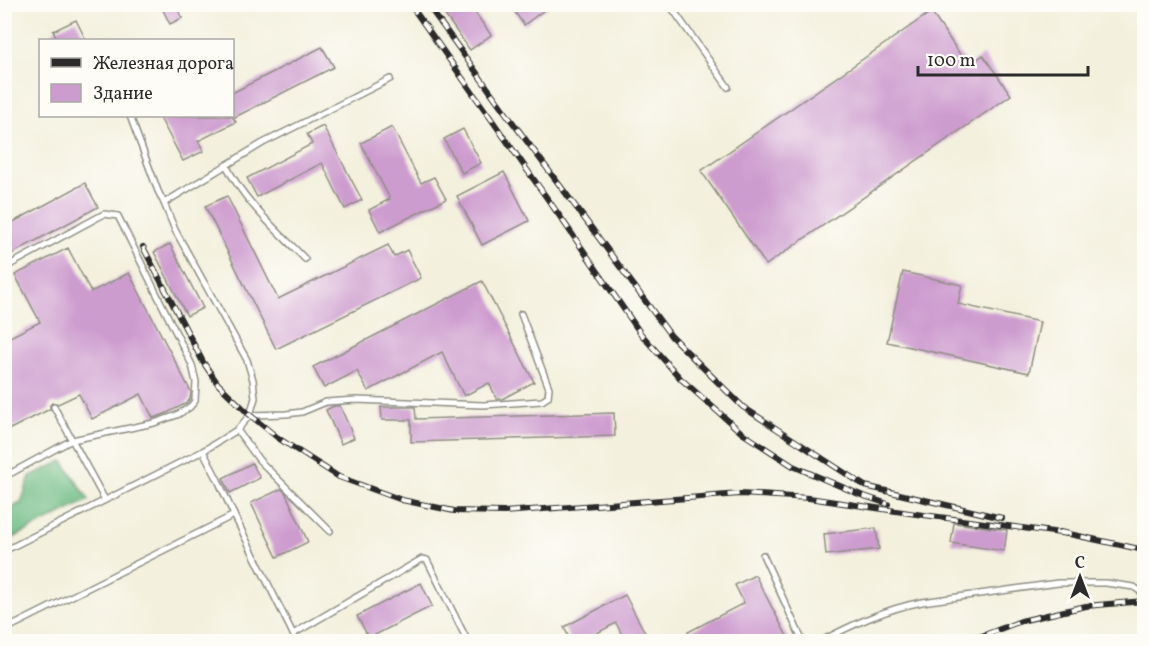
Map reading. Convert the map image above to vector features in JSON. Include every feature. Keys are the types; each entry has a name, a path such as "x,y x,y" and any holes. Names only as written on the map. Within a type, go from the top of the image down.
{"lane":[{"path":"669,4 728,87"},
{"path":"164,203 273,137 390,79"},
{"path":"4,551 203,451 237,430 250,415 255,398 247,360 175,230 130,117"},
{"path":"226,165 235,183 251,205 305,259"},
{"path":"4,268 104,214 118,216 192,365 196,382 195,401 177,415 154,423 72,440 4,477"},
{"path":"250,415 302,412 326,402 356,400 483,405 542,401 548,397 549,388 520,314"},
{"path":"54,407 105,501"},
{"path":"237,430 260,460 330,531"},
{"path":"203,451 297,642"},
{"path":"4,630 234,515"},
{"path":"763,555 803,642"},
{"path":"293,634 422,559 427,560 468,642"},
{"path":"819,642 866,619 903,605 922,602 1058,583 1116,584 1134,587 1144,594"}],"green space":[{"path":"63,461 89,500 5,542 5,511 21,503 30,476"}],"building":[{"path":"160,4 175,4 182,18 170,24"},
{"path":"437,4 469,4 491,35 470,50"},
{"path":"509,4 552,4 524,25"},
{"path":"931,12 968,66 983,55 1011,95 766,265 701,171"},
{"path":"76,20 86,39 57,39 53,31"},
{"path":"322,47 334,67 233,118 236,122 198,141 204,151 183,161 160,117 234,117 234,92"},
{"path":"323,126 362,200 345,209 322,163 257,197 247,178 312,144 307,134"},
{"path":"392,127 421,183 434,177 446,199 380,232 369,210 390,199 361,143"},
{"path":"463,129 481,163 462,173 444,139"},
{"path":"504,172 529,221 482,245 457,196"},
{"path":"85,183 98,207 4,258 4,227"},
{"path":"227,196 278,299 388,245 394,257 407,250 421,278 276,349 205,206"},
{"path":"170,244 203,308 187,316 154,252"},
{"path":"68,248 91,292 129,273 191,392 187,403 153,418 141,394 92,419 79,394 58,404 52,403 50,409 4,432 4,340 40,322 15,275"},
{"path":"903,272 962,285 958,304 1040,322 1029,373 887,342"},
{"path":"482,281 534,382 502,399 497,399 489,383 464,396 442,352 368,391 357,371 324,388 313,367"},
{"path":"340,406 354,438 341,444 326,410"},
{"path":"381,407 415,407 416,419 614,413 615,436 411,442 411,420 382,420"},
{"path":"252,463 260,478 230,493 223,478"},
{"path":"281,489 285,492 308,542 277,557 251,503"},
{"path":"954,523 1007,530 1004,551 951,543"},
{"path":"876,528 879,549 826,555 824,534"},
{"path":"755,575 790,642 693,642 688,632 744,603 735,585"},
{"path":"421,583 432,606 369,638 357,616"},
{"path":"625,595 650,642 626,642 616,623 580,642 571,642 564,627"}],"railway":[{"path":"410,4 641,334 681,379 742,433 793,466 888,504"},
{"path":"427,4 671,336 743,407 865,486 1002,518"},
{"path":"143,247 203,362 218,384 278,438 339,477 402,500 454,511 504,512 740,494 809,498 1068,534"},
{"path":"1060,532 1144,550"},
{"path":"966,642 1021,621 1086,606 1144,601"}]}
